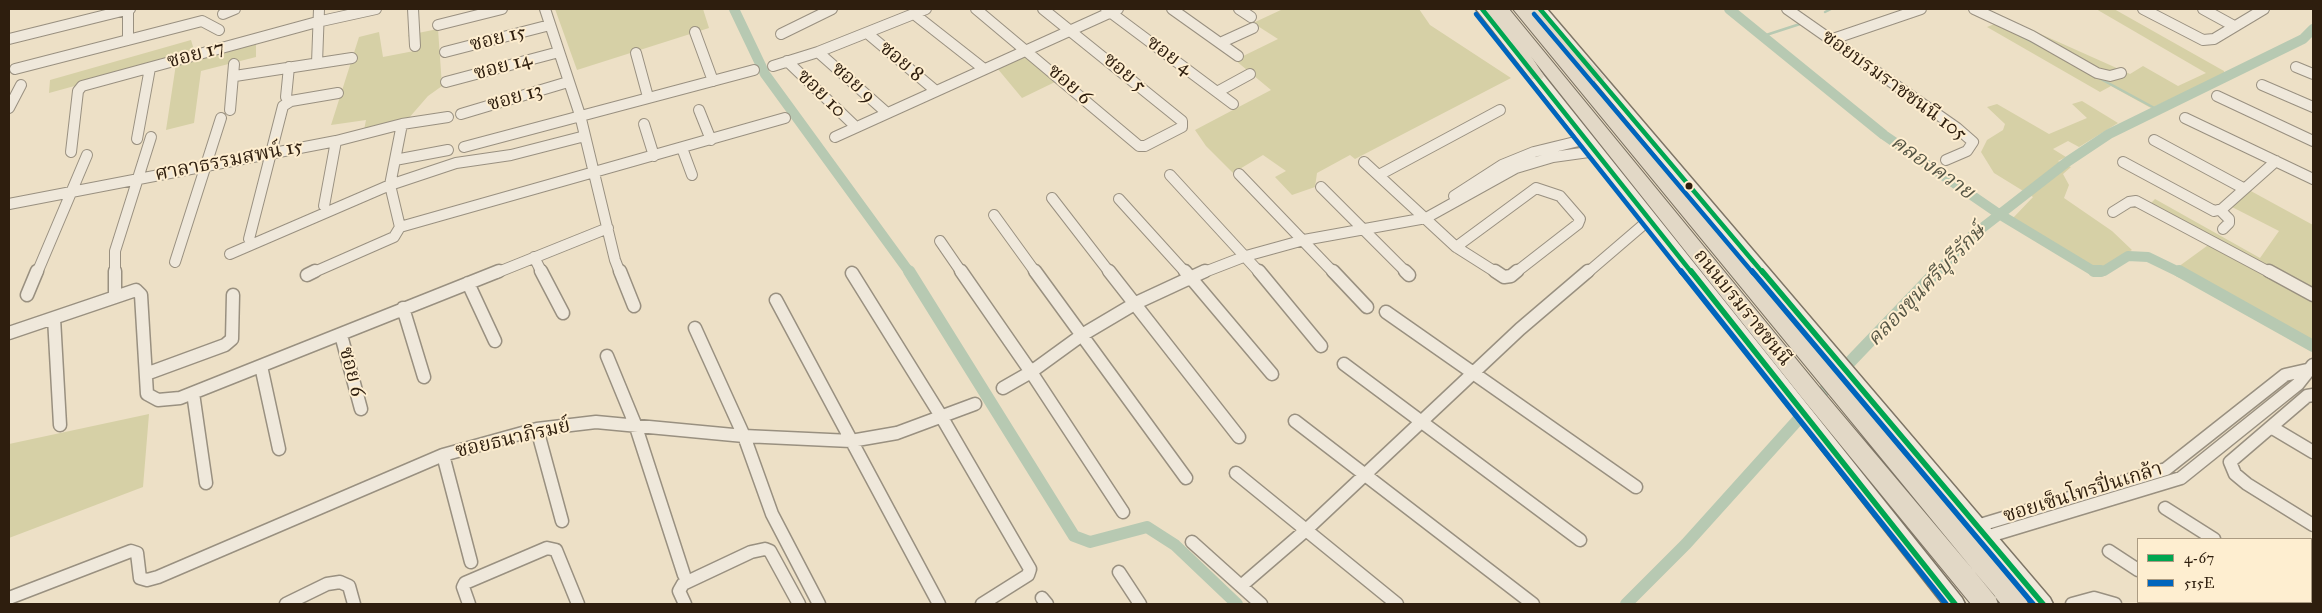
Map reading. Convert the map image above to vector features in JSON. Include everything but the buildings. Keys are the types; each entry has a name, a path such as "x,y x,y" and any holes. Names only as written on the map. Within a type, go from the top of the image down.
{"highway":[{"name":"ถนนบรมราชชนนี","path":"1521,9 1591,81 1829,368 1822,401"},
{"name":"ถนนบรมราชชนนี","path":"1491,10 1562,84 1986,604"},
{"name":"ถนนบรมราชชนนี","path":"1822,401 2016,604"}],"main road":[{"path":"1491,10 1537,76 1650,218 1822,401 1982,532 2043,604"},
{"path":"1537,11 1591,81"},
{"path":"1822,401 1954,604"}],"street":[{"path":"9,39 129,9 128,40"},
{"path":"223,14 235,9"},
{"path":"317,63 318,9"},
{"name":"ซอย 17","path":"72,152 78,91 82,86 317,22 376,9"},
{"path":"413,9 415,46"},
{"path":"438,25 502,9"},
{"path":"545,9 580,115 615,260 634,306"},
{"path":"781,34 832,9"},
{"path":"773,66 818,52 926,9"},
{"name":"ซอย 6","path":"976,9 1139,146 1144,147 1164,136"},
{"name":"ซอย 5","path":"1043,9 1182,121 1182,127 1164,136"},
{"path":"1172,9 1238,56"},
{"path":"1239,9 1251,17"},
{"name":"ซอยบรมราชชนนี 105","path":"1787,9 1957,128 1974,145 1967,151 1946,160"},
{"path":"1830,40 1921,9"},
{"path":"1974,9 2032,36 2097,73 2110,76 2121,73"},
{"path":"2143,9 2184,32 2203,40 2214,38 2264,9"},
{"path":"2203,9 2234,26"},
{"path":"835,137 1111,10"},
{"name":"ซอย 4","path":"1111,10 1233,104"},
{"path":"914,14 984,69"},
{"path":"16,69 206,21 218,30"},
{"name":"ซอย 15","path":"445,52 550,25"},
{"path":"1220,43 1253,28"},
{"path":"695,32 713,81"},
{"name":"ซอย 8","path":"867,32 936,91"},
{"name":"ซอย 14","path":"446,82 559,52"},
{"name":"ซอย 9","path":"818,52 887,113"},
{"path":"636,53 648,97"},
{"path":"235,76 352,58"},
{"name":"ซอย 10","path":"787,61 856,127"},
{"path":"230,110 235,76 234,64"},
{"path":"2296,66 2313,74"},
{"path":"137,139 150,68"},
{"path":"286,97 289,68"},
{"path":"464,147 754,70"},
{"path":"1217,92 1250,74"},
{"name":"ซอย 13","path":"461,114 568,82"},
{"path":"9,108 21,85"},
{"path":"2262,85 2313,108"},
{"path":"249,239 285,103 338,93"},
{"path":"2217,96 2313,141"},
{"path":"699,110 711,140"},
{"path":"1379,175 1500,110"},
{"name":"ศาลาธรรมสพน์ 15","path":"9,204 336,141 402,124 448,117"},
{"path":"175,262 221,118"},
{"path":"307,275 382,244 394,237 400,227 785,118"},
{"path":"2186,118 2313,179"},
{"path":"400,227 390,185 402,124"},
{"path":"644,124 654,156"},
{"path":"115,296 114,252 150,136"},
{"path":"230,254 390,185 456,163 511,156 585,136"},
{"path":"2154,140 2244,188"},
{"path":"324,206 336,141"},
{"path":"1558,145 1564,154"},
{"path":"1420,217 1502,166 1558,145 1592,145"},
{"path":"1003,388 1031,372 1082,335 1136,303 1190,277 1246,256 1304,240 1366,230 1420,217 1464,198 1501,175 1539,160 1592,145"},
{"path":"682,148 692,175"},
{"path":"395,160 448,150"},
{"path":"27,295 87,154"},
{"path":"2123,162 2214,211 2220,210 2276,161"},
{"path":"1364,162 1420,217 1456,247 1500,275 1508,277 1578,224 1580,220 1560,196 1536,188 1456,247"},
{"path":"1239,174 1366,307"},
{"path":"1170,175 1246,256 1321,346"},
{"path":"1321,187 1409,275"},
{"path":"1052,198 1239,437"},
{"path":"1119,199 1190,277 1272,374"},
{"path":"2113,212 2129,202 2136,201 2313,295"},
{"path":"2220,210 2229,219 2229,223 2223,229"},
{"path":"994,215 1186,478"},
{"path":"1241,586 1306,530 1472,373 1650,218"},
{"path":"9,333 136,290 141,294 147,394 158,400 180,398 341,335 402,308 608,228"},
{"path":"940,241 1031,372 1123,512"},
{"path":"534,257 563,313"},
{"path":"852,273 941,416 1030,569 1028,575 982,604"},
{"path":"468,282 495,341"},
{"path":"146,374 224,345 232,339 233,295"},
{"path":"776,300 939,604"},
{"path":"402,308 424,377"},
{"path":"1386,312 1636,487"},
{"path":"54,318 60,425"},
{"path":"695,328 744,436 772,514 819,604"},
{"name":"ซอย 6","path":"341,335 361,409"},
{"path":"607,356 636,424 684,575"},
{"path":"1344,364 1580,540"},
{"path":"261,366 279,449"},
{"name":"ซอยเซ็นโทรปิ่นเกล้า","path":"1982,532 2181,478 2298,384 2310,367"},
{"path":"192,393 206,483"},
{"path":"2313,395 2307,396 2230,462 2236,474 2247,484 2313,525"},
{"name":"ซอยธนาภิรมย์","path":"9,598 131,551 137,554 140,578 147,580 158,577 443,455 537,429 596,422 636,424 744,436 851,441 896,434 975,404"},
{"path":"1295,421 1533,604"},
{"path":"2271,427 2313,452"},
{"path":"537,429 562,521"},
{"path":"443,455 471,562"},
{"path":"1236,473 1397,604"},
{"path":"2164,508 2212,538"},
{"path":"1192,542 1261,604"},
{"path":"469,604 463,587 471,579 541,549 556,550 578,604"},
{"path":"685,604 679,590 683,584 752,552 765,549 770,551 798,604"},
{"path":"2109,550 2137,569"},
{"path":"1119,572 1140,604"},
{"path":"286,604 327,584 340,582 349,586 354,604"},
{"path":"2072,604 2094,598 2115,604"}],"shaded area":[{"path":"555,9 703,9 709,28 577,70"},
{"path":"1283,9 1419,9 1430,25 1511,78 1355,159 1350,155 1317,173 1315,187 1292,195 1275,177 1286,171 1263,155 1233,173 1206,146 1195,130 1271,90 1235,60 1278,39 1253,23"},
{"path":"2096,9 2114,9 2224,71 2224,75 2151,108 2111,86 2100,92 1987,27 2007,19 2130,74 2143,66 2178,86 2206,73"},
{"path":"438,29 442,86 428,96 408,119 364,130 366,120 331,125 359,37 379,32 383,57 414,51 408,35"},
{"path":"191,40 195,53 49,93 50,80"},
{"path":"256,43 256,57 201,71 194,123 166,130 176,64"},
{"path":"1024,56 1055,82 1022,98 997,68"},
{"path":"2082,101 2118,123 2079,147 2068,141 2053,149 2066,157 2058,161 2071,167 2063,174 2069,185 2064,198 2112,231 2132,250 2103,267 2093,267 2013,218 2033,197 1994,173 1981,152 1987,140 2003,130 2005,124 1987,107 1997,104 2049,134 2087,118 2072,104"},
{"path":"2249,190 2313,225 2313,293 2150,204 2155,199 2260,258 2279,231 2232,207"},
{"path":"2211,243 2313,301 2313,343 2178,267"},
{"path":"149,414 143,487 9,538 9,444"}],"waterway":[{"path":"734,9 765,74 910,273"},
{"name":"คลองควาย","path":"1729,9 1884,135 2000,214"},
{"path":"1825,12 1831,9"},
{"path":"1763,36 1800,24"},
{"name":"คลองขุนศรีบุรีรักษ์","path":"2000,214 2067,162 2109,134 2303,39 2313,29"},
{"path":"2019,35 2040,46"},
{"path":"2099,78 2160,111"},
{"name":"คลองขุนศรีบุรีรักษ์","path":"1936,273 1968,239 2000,214"},
{"name":"คลองควาย","path":"2000,214 2095,272 2104,271 2128,256 2148,257 2181,273"},
{"path":"909,271 1074,536 1090,542 1147,527 1175,545 1237,604"},
{"name":"คลองขุนศรีบุรีรักษ์","path":"1626,604 1686,544 1850,362 1937,271"},
{"name":"คลองควาย","path":"2094,271 2101,271"},
{"name":"คลองควาย","path":"2179,271 2313,346"}],"transit line":[{"name":"4-67","path":"1482,9 1955,604"},
{"name":"4-67","path":"1540,9 2043,604"},
{"name":"515E","path":"1476,14 1946,604"},
{"name":"515E","path":"1534,14 2033,604"}]}
